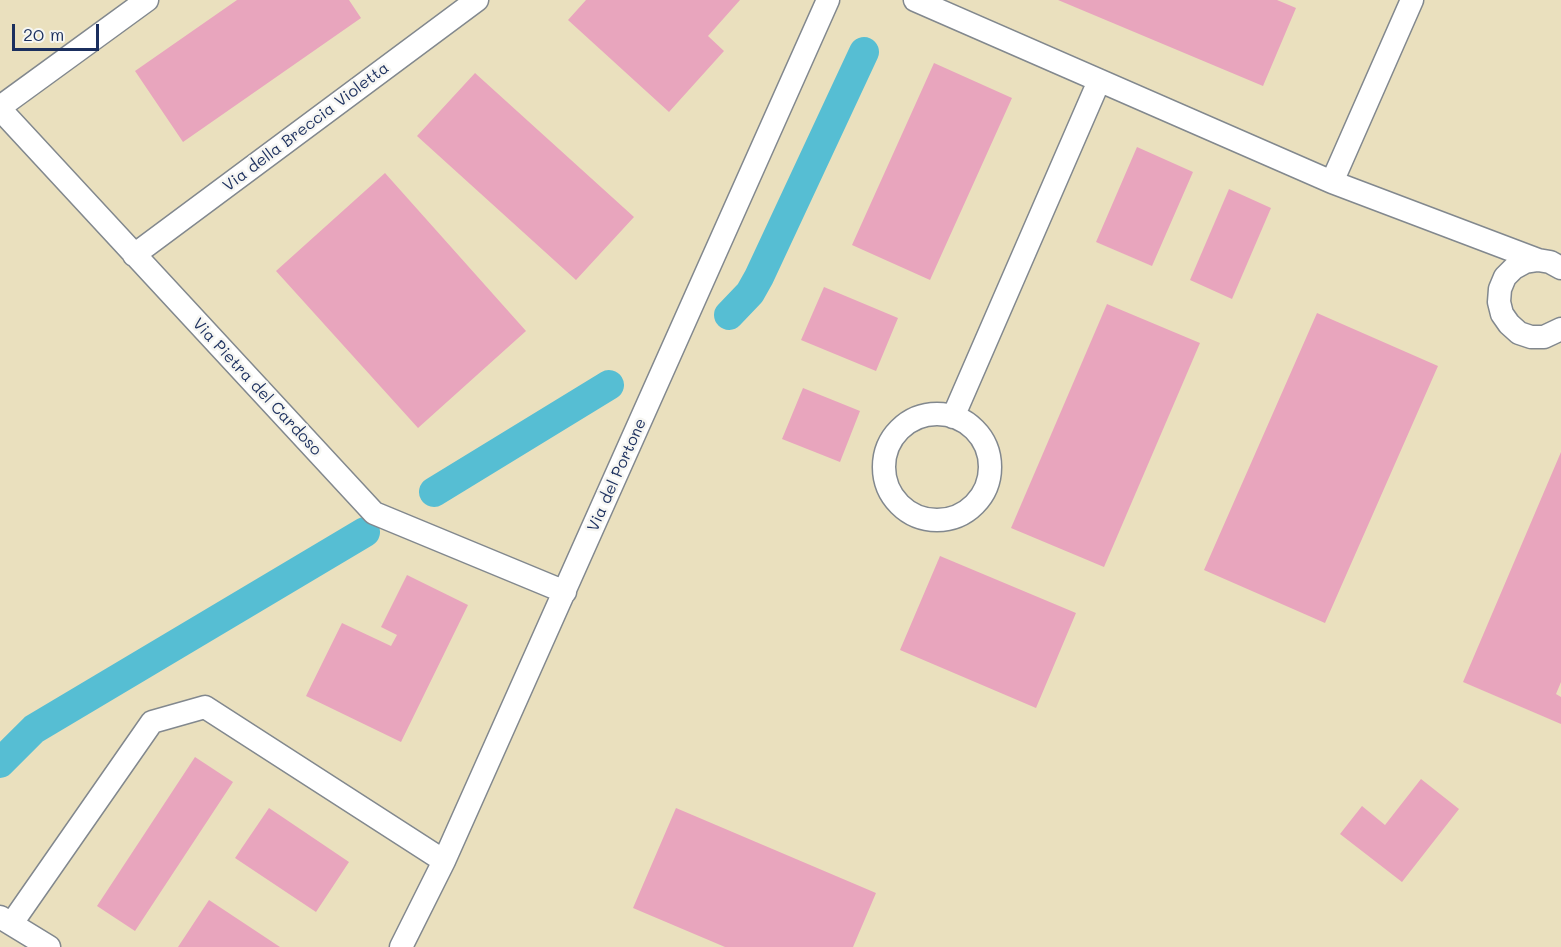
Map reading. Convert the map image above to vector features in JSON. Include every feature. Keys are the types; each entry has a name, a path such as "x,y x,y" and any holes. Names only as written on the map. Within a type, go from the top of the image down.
{"street":[{"path":"0,108 147,0"},
{"name":"Via della Breccia Violetta","path":"134,255 477,0"},
{"name":"Via del Portone","path":"401,947 444,861 828,0"},
{"path":"915,0 1332,182 1561,268"},
{"path":"1332,182 1412,0"},
{"path":"953,417 1099,81"},
{"name":"Via Pietra del Cardoso","path":"0,108 374,513 565,592"},
{"path":"1538,260 1525,262 1505,277 1500,289 1499,302 1502,314 1519,333 1531,337 1544,337 1561,329"},
{"path":"936,414 953,417 969,424 981,436 989,453 991,470 987,487 978,502 971,508 948,519 930,520 913,514 899,504 889,490 884,473 885,456 892,439 903,426 919,418 936,414"},
{"path":"49,947 6,920 152,722 205,707 444,861"}],"building":[{"path":"237,0 349,0 361,18 183,142 135,71"},
{"path":"586,0 740,0 708,36 724,51 669,112 568,20"},
{"path":"1058,0 1277,0 1296,8 1263,86"},
{"path":"934,63 1012,98 930,280 852,245"},
{"path":"475,73 634,217 576,280 417,136"},
{"path":"1137,147 1193,172 1152,266 1096,242"},
{"path":"385,173 526,331 418,428 276,271"},
{"path":"1229,189 1271,208 1232,299 1190,280"},
{"path":"824,287 898,318 876,371 801,340"},
{"path":"1107,304 1200,343 1104,567 1011,528"},
{"path":"1317,313 1438,366 1325,623 1204,570"},
{"path":"803,388 860,411 840,462 782,439"},
{"path":"1561,452 1561,682 1556,694 1561,697 1561,724 1463,682"},
{"path":"940,556 1076,613 1036,708 900,650"},
{"path":"407,575 468,605 401,742 306,696 342,623 391,646 397,635 381,627"},
{"path":"195,757 233,782 135,931 97,906"},
{"path":"1421,779 1459,809 1402,882 1340,834 1362,806 1385,825"},
{"path":"269,808 349,862 316,912 235,858"},
{"path":"676,808 876,893 853,947 725,947 633,908"},
{"path":"209,900 280,947 178,947"}],"waterway":[{"path":"729,315 750,293 759,277 864,52"},
{"path":"434,492 609,385"},
{"path":"0,763 34,729 365,532"}]}
